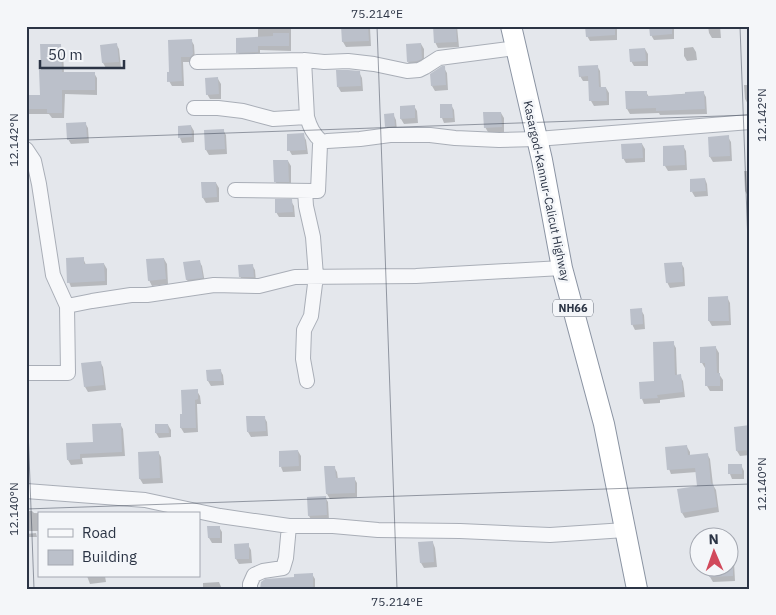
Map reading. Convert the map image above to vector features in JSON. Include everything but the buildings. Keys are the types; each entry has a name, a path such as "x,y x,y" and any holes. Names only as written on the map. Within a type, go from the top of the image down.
{"highway":[{"name":"Kasargod-Kannur-Calicut Highway","path":"511,26 537,139 562,268 604,424 637,589"}],"street":[{"path":"197,62 348,61 363,62 407,71 419,70 439,58 516,48"},
{"path":"304,60 307,117 315,136 322,142 390,135 430,135 499,140 537,139 750,122"},
{"path":"194,108 243,110 274,119 307,117"},
{"path":"235,190 318,191 320,145 322,142"},
{"path":"26,149 34,161 39,184 53,276 67,306 68,373 26,373"},
{"path":"305,191 306,206 313,237 316,276 311,316 304,330 303,359 307,381"},
{"path":"67,306 131,295 156,294 214,285 259,286 295,277 416,276 562,268"},
{"path":"26,491 145,500 220,516 289,526 333,526 378,530 460,531 550,536 625,530"},
{"path":"250,589 254,575 264,571 283,568 286,558 289,526"}]}
